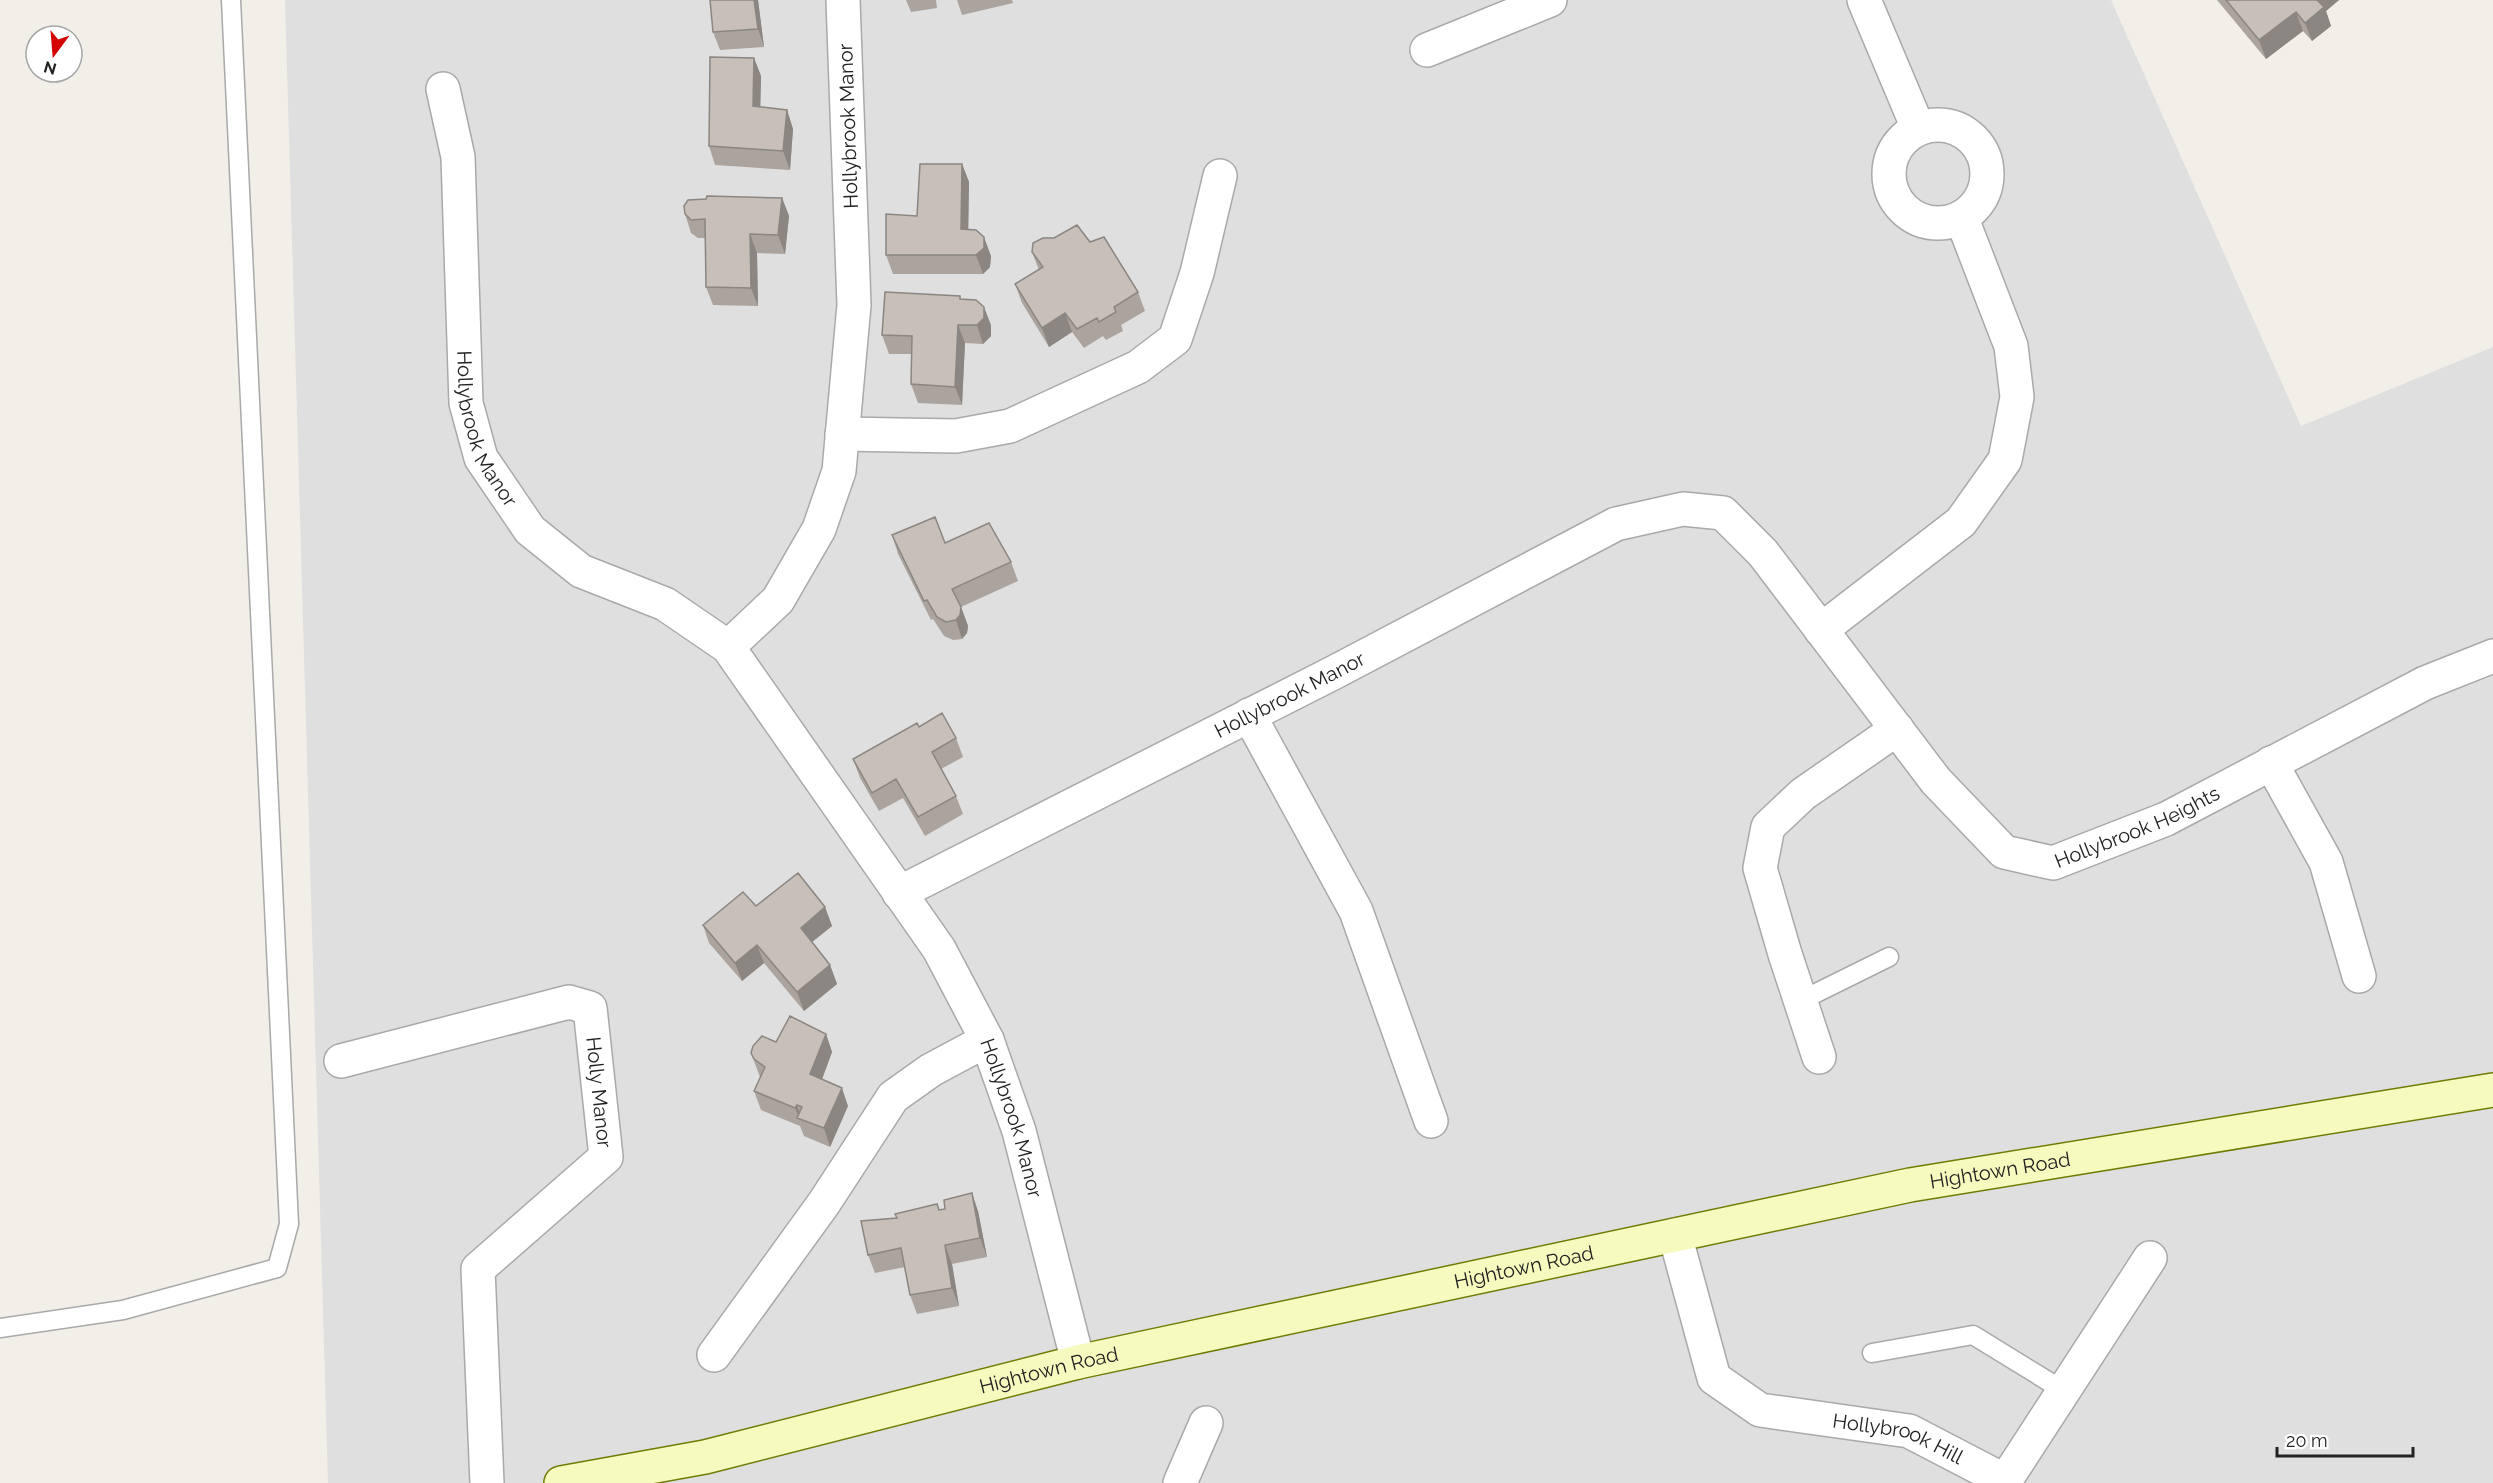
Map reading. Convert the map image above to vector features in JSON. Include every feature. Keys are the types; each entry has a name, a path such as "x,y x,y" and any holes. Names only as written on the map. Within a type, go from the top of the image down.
{"main road":[{"name":"Hightown Road","path":"561,1483 705,1456 1078,1362 1910,1185 2493,1090"}],"street":[{"name":"Hollybrook Manor","path":"728,647 778,600 819,529 839,471 854,305 843,0"},
{"path":"1427,50 1550,0"},
{"path":"1864,0 1918,128"},
{"name":"Hollybrook Manor","path":"443,89 458,157 465,403 481,458 530,530 581,571 664,604 728,647 939,948 987,1040 1019,1131 1078,1362"},
{"path":"1933,124 1960,129 1979,145 1988,170 1986,191 1962,219 1946,224 1925,223 1895,200 1889,163 1902,140 1918,128 1933,124"},
{"path":"842,434 956,436 1010,426 1138,367 1175,339 1197,273 1220,176"},
{"path":"1821,630 1961,522 2005,460 2018,397 2011,346 1962,219"},
{"name":"Hollybrook Manor","path":"899,893 1248,716 1616,524 1683,509"},
{"name":"Hollybrook Heights","path":"1683,509 1723,513 1763,553 1936,781 2004,852 2053,863 2166,819 2425,683 2493,656"},
{"path":"1248,716 1356,911 1431,1121"},
{"path":"1819,1057 1760,868 1768,827 1803,794 1897,729"},
{"path":"2271,763 2326,862 2359,976"},
{"name":"Holly Manor","path":"341,1061 569,1002 590,1008 606,1157 478,1269 487,1483"},
{"path":"714,1355 824,1203 893,1097 931,1070 987,1040"},
{"name":"Hollybrook Hill","path":"1675,1235 1714,1378 1760,1410 1909,1431 2005,1481 2150,1258"},
{"path":"1180,1483 1206,1424"}],"lane":[{"path":"0,1328 123,1310 276,1268 289,1224 231,0"},
{"path":"1800,1001 1889,957"},
{"path":"1872,1353 1973,1335 2064,1391"}],"shaded area":[{"path":"285,0 2111,0 2301,426 2493,347 2493,1483 328,1483"}],"building":[{"path":"710,0 754,0 758,29 713,32"},
{"path":"2226,0 2317,0 2324,7 2305,23 2296,12 2259,40"},
{"path":"710,57 754,58 753,106 787,110 783,151 709,146"},
{"path":"920,164 962,164 961,229 976,230 984,237 984,248 976,255 886,255 886,214 917,216"},
{"path":"707,196 782,198 778,235 750,234 751,288 706,287 705,219 691,220 685,214 684,206 688,200 706,199"},
{"path":"1077,225 1090,242 1104,237 1138,292 1114,307 1116,312 1099,322 1097,318 1077,329 1065,313 1042,328 1015,284 1043,267 1032,252 1033,243 1043,238 1054,238"},
{"path":"885,292 960,296 960,299 976,300 984,307 984,318 977,325 958,325 955,387 911,384 912,336 882,335"},
{"path":"935,517 945,543 989,523 1011,562 952,589 961,607 960,615 956,620 946,622 937,617 927,600 924,601 892,535"},
{"path":"942,713 956,738 932,752 956,796 918,817 896,779 872,793 853,759 917,723 919,727"},
{"path":"798,873 825,907 801,928 830,965 797,992 757,945 735,963 703,925 743,892 756,906"},
{"path":"790,1016 826,1034 810,1074 842,1088 824,1128 797,1118 802,1107 797,1105 795,1108 754,1091 765,1067 754,1059 751,1053 753,1046 762,1036 776,1042"},
{"path":"972,1193 980,1238 945,1245 952,1288 910,1295 901,1248 868,1255 861,1221 897,1218 895,1214 937,1204 939,1210 945,1209 944,1200"}]}
